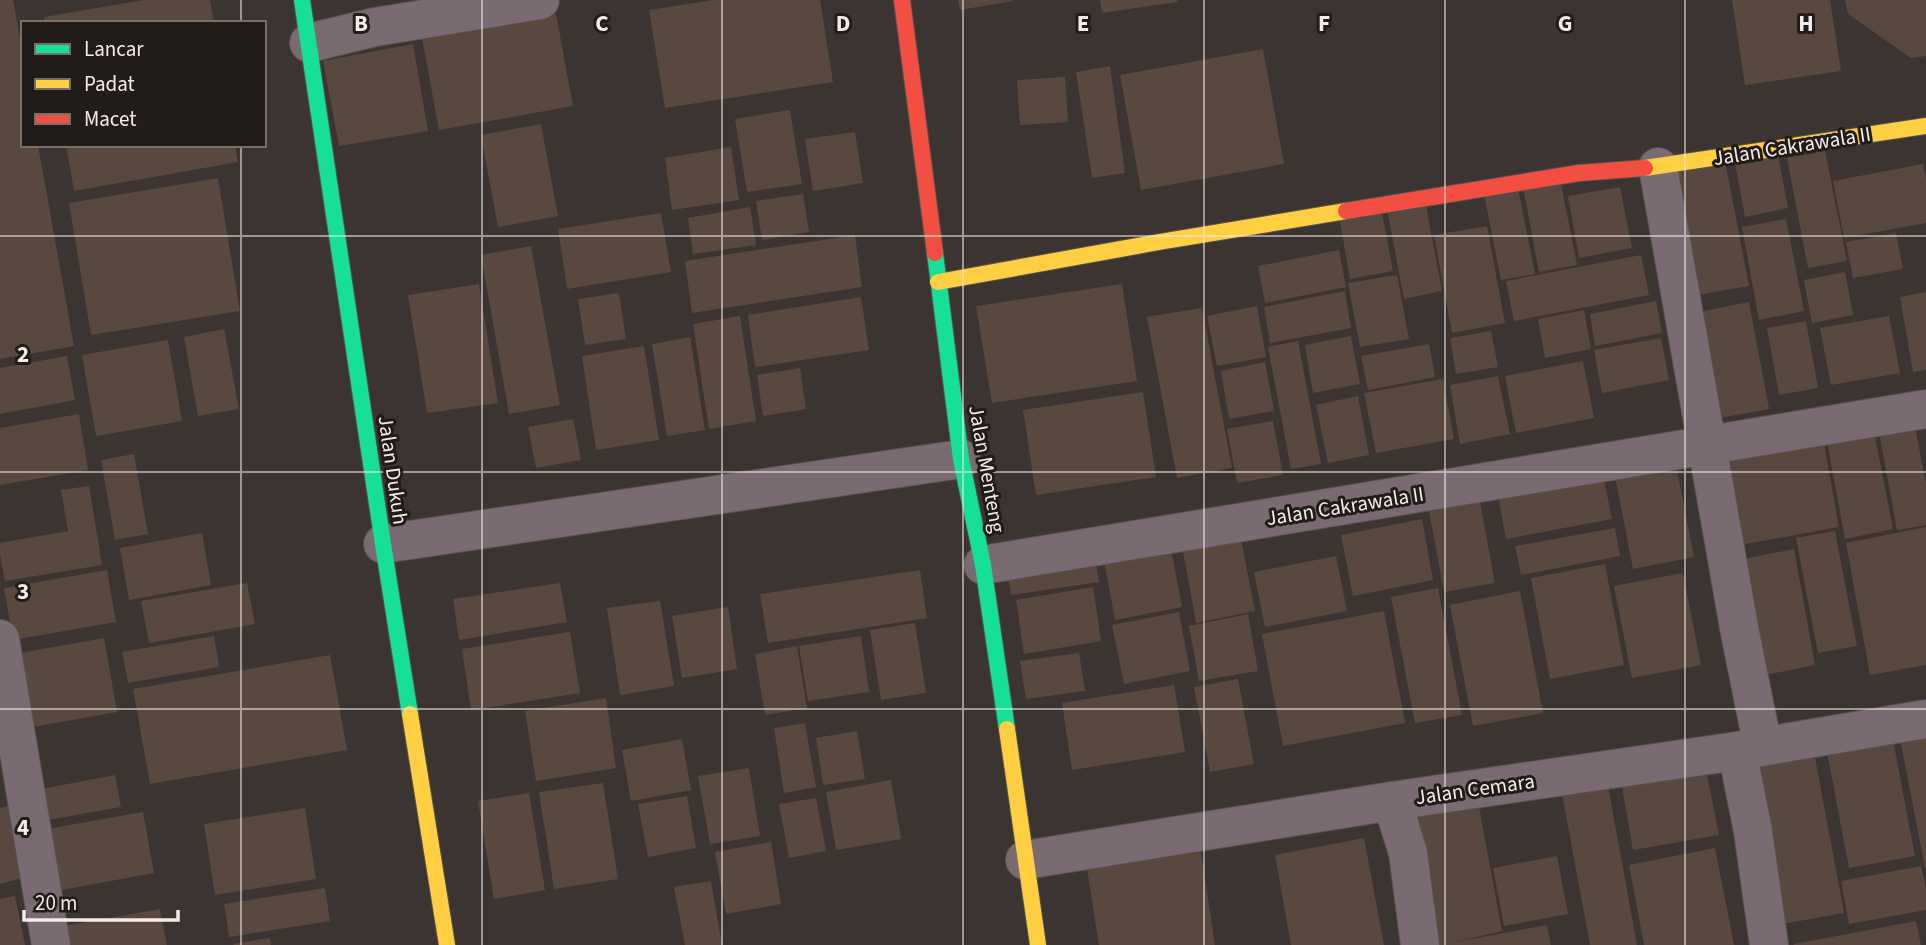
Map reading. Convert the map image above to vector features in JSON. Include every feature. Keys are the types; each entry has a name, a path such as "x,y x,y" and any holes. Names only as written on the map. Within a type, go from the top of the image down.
{"street":[{"name":"Jalan Dukuh","path":"302,0 383,544 447,945"},
{"path":"309,43 375,27 540,0"},
{"name":"Jalan Menteng","path":"902,0 961,459 983,565 1038,945"},
{"name":"Jalan Cakrawala II","path":"938,282 1159,242 1522,182 1579,173 1658,167 1926,126"},
{"path":"1658,167 1740,633 1750,749 1753,831 1769,945"},
{"name":"Jalan Cakrawala II","path":"983,565 1926,409"},
{"path":"383,544 961,459"},
{"path":"0,639 51,945"},
{"name":"Jalan Cemara","path":"1025,860 1392,800 1750,749 1926,719"},
{"path":"1392,800 1408,853 1420,945"}],"building":[{"path":"0,0 13,0 21,43 21,147 38,147 74,346 0,359"},
{"path":"144,0 210,0 214,21 45,21 44,17"},
{"path":"714,0 820,0 833,82 665,108 649,10"},
{"path":"958,0 1013,0 1013,1 960,10"},
{"path":"1100,0 1177,0 1177,2 1102,13"},
{"path":"1732,0 1830,0 1841,71 1745,85"},
{"path":"1845,0 1926,0 1926,56 1911,58 1848,14"},
{"path":"556,14 573,106 439,130 422,38"},
{"path":"413,44 428,131 339,146 323,61"},
{"path":"1263,49 1284,164 1141,190 1120,75"},
{"path":"1110,66 1125,173 1092,178 1076,72"},
{"path":"1065,77 1068,122 1020,125 1017,80"},
{"path":"790,110 802,184 747,192 735,119"},
{"path":"541,124 558,216 498,227 481,135"},
{"path":"855,132 863,183 813,191 805,139"},
{"path":"66,147 235,147 238,162 74,191"},
{"path":"731,147 739,200 672,210 665,158"},
{"path":"1825,151 1847,261 1808,268 1787,158"},
{"path":"1778,155 1788,208 1745,217 1735,164"},
{"path":"1725,161 1749,286 1686,297 1662,172"},
{"path":"1923,164 1926,178 1926,223 1844,238 1833,181"},
{"path":"218,178 240,311 91,335 69,203"},
{"path":"1560,179 1577,265 1539,272 1523,186"},
{"path":"1620,187 1632,248 1579,258 1568,196"},
{"path":"1518,188 1535,274 1501,280 1484,194"},
{"path":"803,194 809,232 762,240 756,201"},
{"path":"1426,206 1442,291 1404,299 1388,214"},
{"path":"750,207 756,245 693,254 688,218"},
{"path":"661,213 671,272 567,289 558,229"},
{"path":"1382,213 1393,271 1350,279 1340,221"},
{"path":"1786,219 1804,311 1759,320 1742,227"},
{"path":"1487,226 1505,323 1452,333 1434,235"},
{"path":"1896,233 1903,269 1853,278 1846,242"},
{"path":"855,235 862,287 692,313 685,261"},
{"path":"531,246 560,405 509,414 481,255"},
{"path":"1339,250 1346,287 1265,303 1258,266"},
{"path":"1641,255 1649,295 1514,321 1506,281"},
{"path":"1845,272 1853,315 1812,323 1804,280"},
{"path":"1397,275 1409,339 1360,347 1348,283"},
{"path":"479,284 498,403 427,413 408,295"},
{"path":"1122,284 1137,381 992,403 976,306"},
{"path":"1345,291 1351,328 1270,343 1264,307"},
{"path":"1926,292 1926,370 1913,372 1900,297"},
{"path":"619,293 626,339 585,345 578,299"},
{"path":"861,297 869,350 755,367 748,315"},
{"path":"1656,301 1662,333 1595,346 1590,314"},
{"path":"1749,302 1769,409 1714,419 1694,313"},
{"path":"1257,306 1266,357 1217,366 1207,316"},
{"path":"1202,308 1232,468 1177,478 1147,317"},
{"path":"1584,310 1591,349 1545,358 1538,319"},
{"path":"740,316 756,421 709,429 693,324"},
{"path":"1889,316 1900,373 1831,385 1820,328"},
{"path":"1806,321 1818,388 1779,395 1767,328"},
{"path":"224,329 239,409 198,416 184,337"},
{"path":"1491,331 1498,367 1456,374 1450,338"},
{"path":"1351,336 1360,384 1313,393 1305,345"},
{"path":"690,337 705,430 667,436 652,344"},
{"path":"1661,338 1669,380 1602,393 1594,350"},
{"path":"168,340 182,421 96,436 82,355"},
{"path":"1298,341 1321,464 1291,469 1268,347"},
{"path":"1429,344 1435,377 1368,390 1361,356"},
{"path":"644,346 659,440 596,450 582,356"},
{"path":"67,356 75,400 0,414 0,368"},
{"path":"1583,361 1594,418 1516,433 1505,376"},
{"path":"1265,362 1274,411 1229,419 1221,371"},
{"path":"800,368 806,409 763,416 757,375"},
{"path":"1498,376 1510,434 1460,444 1450,385"},
{"path":"1443,379 1454,439 1376,453 1364,393"},
{"path":"1143,392 1156,477 1036,495 1023,410"},
{"path":"1358,396 1369,455 1328,463 1316,405"},
{"path":"79,414 88,470 0,485 0,428"},
{"path":"1913,415 1926,485 1926,525 1897,530 1877,421"},
{"path":"573,419 581,460 536,468 528,427"},
{"path":"1273,421 1283,475 1237,483 1227,429"},
{"path":"1872,421 1893,529 1845,539 1825,430"},
{"path":"1823,439 1839,527 1735,546 1718,459"},
{"path":"134,454 148,534 115,540 101,460"},
{"path":"1674,454 1694,557 1633,569 1613,466"},
{"path":"1601,465 1612,519 1506,539 1496,484"},
{"path":"89,486 102,565 5,581 0,543 68,531 61,490"},
{"path":"1478,491 1495,583 1444,592 1427,500"},
{"path":"1422,519 1433,580 1353,596 1341,535"},
{"path":"1238,523 1255,611 1196,623 1180,534"},
{"path":"1926,527 1926,665 1870,675 1846,543"},
{"path":"1615,528 1620,556 1521,575 1515,546"},
{"path":"1835,531 1857,646 1818,653 1796,538"},
{"path":"202,533 211,585 129,600 120,548"},
{"path":"1169,538 1182,607 1115,620 1102,550"},
{"path":"1794,549 1815,665 1750,678 1728,562"},
{"path":"1094,550 1099,582 1011,595 1006,563"},
{"path":"1336,556 1347,611 1265,627 1254,572"},
{"path":"1605,564 1624,665 1550,679 1531,578"},
{"path":"107,570 116,622 13,640 4,588"},
{"path":"920,570 927,618 768,643 760,594"},
{"path":"1683,573 1701,665 1632,678 1614,586"},
{"path":"247,583 255,624 149,643 141,601"},
{"path":"560,583 567,622 459,640 453,599"},
{"path":"1093,587 1101,641 1024,654 1016,600"},
{"path":"1438,588 1462,715 1415,723 1391,597"},
{"path":"1520,591 1543,713 1473,726 1450,605"},
{"path":"660,601 674,686 620,695 607,608"},
{"path":"728,607 737,669 682,678 672,616"},
{"path":"1384,611 1405,723 1283,746 1262,634"},
{"path":"1179,612 1190,671 1124,684 1112,625"},
{"path":"1248,614 1258,671 1199,681 1189,626"},
{"path":"915,623 926,693 881,700 870,630"},
{"path":"570,632 580,693 471,710 462,649"},
{"path":"214,636 219,667 128,683 122,652"},
{"path":"861,636 869,692 808,701 799,646"},
{"path":"104,638 117,712 33,727 20,653"},
{"path":"797,646 807,708 765,715 755,654"},
{"path":"1079,653 1085,691 1026,699 1020,661"},
{"path":"330,655 347,750 150,784 133,689"},
{"path":"1238,679 1254,764 1210,772 1194,687"},
{"path":"1174,685 1185,752 1072,770 1062,703"},
{"path":"606,698 616,768 536,781 525,711"},
{"path":"805,723 816,787 784,793 774,728"},
{"path":"1926,728 1926,868 1925,868 1899,733"},
{"path":"857,731 865,779 823,785 816,738"},
{"path":"682,739 691,790 631,801 622,750"},
{"path":"1893,740 1915,856 1849,868 1827,752"},
{"path":"1814,752 1844,913 1771,926 1742,765"},
{"path":"1705,765 1719,835 1633,850 1621,781"},
{"path":"749,768 760,836 710,844 698,776"},
{"path":"115,775 121,807 42,821 36,790"},
{"path":"891,780 901,839 836,850 826,792"},
{"path":"603,783 618,879 554,889 539,792"},
{"path":"1608,786 1637,945 1590,945 1562,794"},
{"path":"1476,791 1502,931 1455,942 1547,925 1551,945 1438,945 1404,804"},
{"path":"529,793 545,890 494,899 478,801"},
{"path":"687,796 696,848 648,857 638,804"},
{"path":"816,798 826,851 789,858 779,804"},
{"path":"12,805 30,876 0,884 0,808"},
{"path":"305,808 316,879 215,895 204,824"},
{"path":"143,812 154,873 51,892 41,830"},
{"path":"1364,838 1384,945 1291,945 1275,855"},
{"path":"771,842 781,904 726,914 715,852"},
{"path":"1715,848 1734,945 1644,945 1629,865"},
{"path":"1201,852 1215,945 1099,945 1087,869"},
{"path":"1557,856 1568,914 1504,926 1493,868"},
{"path":"1921,866 1926,889 1926,910 1849,924 1841,881"},
{"path":"711,881 722,945 685,945 674,887"},
{"path":"325,888 330,921 229,937 224,904"},
{"path":"15,896 25,945 0,945 0,899"},
{"path":"160,909 167,945 56,945 53,928"},
{"path":"1916,921 1921,945 1794,945 1794,944"},
{"path":"270,938 271,945 233,944"}],"traffic: fast":[{"path":"302,0 410,714"},
{"path":"935,253 961,459 983,565 1007,729"}],"traffic: slow":[{"path":"1645,168 1926,126"},
{"path":"938,282 1346,211"},
{"path":"410,714 447,945"},
{"path":"1007,729 1038,945"}],"traffic: jam":[{"path":"902,0 935,253"},
{"path":"1346,211 1579,173 1645,168"}]}
